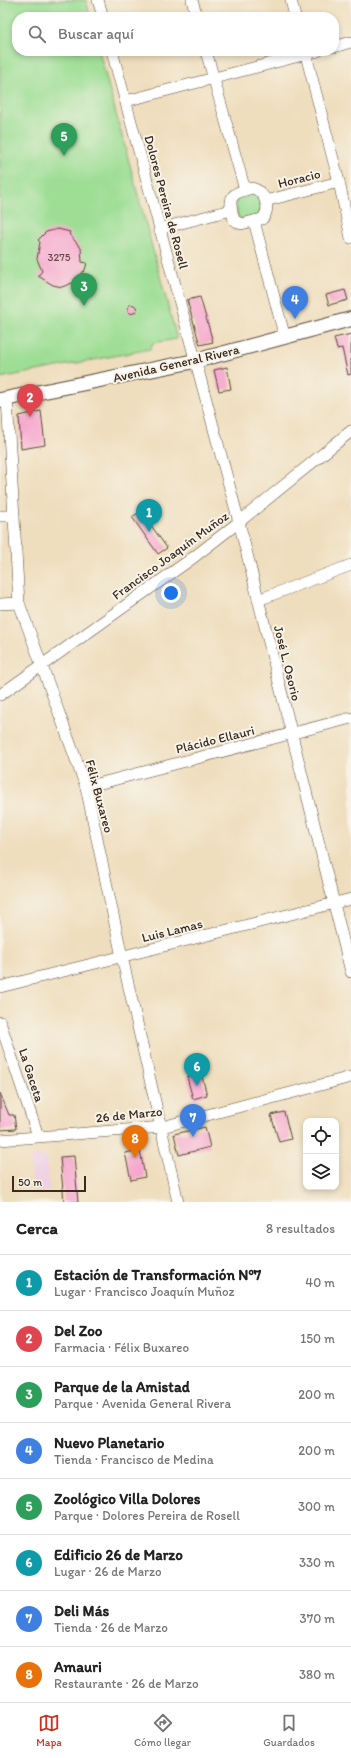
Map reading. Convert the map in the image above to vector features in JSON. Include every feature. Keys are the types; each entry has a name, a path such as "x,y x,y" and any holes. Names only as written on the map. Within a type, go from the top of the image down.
{"main road":[{"name":"Avenida General Rivera","path":"4,399 195,360 285,338 351,319"}],"street":[{"path":"98,0 102,12"},
{"path":"192,0 196,12"},
{"path":"291,0 294,12"},
{"path":"339,46 351,42"},
{"name":"Dolores Pereira de Rosell","path":"113,56 195,360"},
{"path":"207,56 213,79 248,189"},
{"path":"126,102 294,56"},
{"path":"306,56 339,182 351,238"},
{"name":"Horacio","path":"265,201 339,182"},
{"path":"248,189 260,190 263,193 265,201 267,213 254,221 241,224 234,220 230,203 232,197 236,193 248,189"},
{"path":"159,229 231,210"},
{"path":"254,221 285,338"},
{"name":"José L. Osorio","path":"195,360 239,522 290,734 351,972"},
{"name":"Félix Buxareo","path":"4,399 14,516 19,603 43,665 86,787 122,957 162,1126 178,1202"},
{"name":"Francisco Joaquín Muñoz","path":"0,695 194,557 351,431"},
{"path":"0,516 14,516"},
{"path":"258,600 351,565"},
{"path":"0,604 19,603"},
{"name":"Plácido Ellauri","path":"86,787 351,718"},
{"name":"Luis Lamas","path":"0,987 351,898"},
{"name":"La Gaceta","path":"0,1022 38,1136"},
{"name":"26 de Marzo","path":"0,1140 162,1126 351,1076"}],"shaded area":[{"path":"46,1156 49,1191 33,1192 30,1157"}],"green space":[{"path":"0,0 86,0 89,12 12,12 12,56 100,56 177,339 153,343 150,349 0,378"},
{"path":"254,193 258,196 262,211 260,215 242,219 238,217 235,199"}],"building":[{"path":"58,229 70,232 69,234 81,248 82,262 87,263 85,270 74,280 75,282 62,287 53,285 38,276 42,271 37,259 40,242 38,240 46,232"},
{"path":"345,290 348,300 329,305 326,295"},
{"path":"200,297 213,342 200,345 187,300"},
{"path":"130,305 134,305 136,309 134,313 130,313 128,311 128,307"},
{"path":"351,334 351,374 348,375 342,348 337,349 334,338"},
{"path":"227,367 231,389 219,391 214,370"},
{"path":"41,411 45,445 21,449 19,416"},
{"path":"141,511 167,548 158,554 132,517"},
{"path":"201,1073 207,1095 193,1099 187,1077"},
{"path":"0,1093 9,1115 14,1115 16,1129 0,1130"},
{"path":"284,1112 291,1139 279,1142 271,1115"},
{"path":"205,1127 210,1147 179,1155 174,1134"},
{"path":"140,1150 145,1177 131,1180 125,1153"},
{"path":"74,1156 78,1202 64,1202 60,1157"}],"place":[{"name":"Zoológico Villa Dolores","path":"64,156"},
{"name":"Parque de la Amistad","path":"84,306"},
{"name":"Nuevo Planetario","path":"295,319"},
{"name":"Del Zoo","path":"30,417"},
{"name":"Estación de Transformación Nº7","path":"149,532"},
{"name":"Edificio 26 de Marzo","path":"197,1086"},
{"name":"Deli Más","path":"193,1137"},
{"name":"Amauri","path":"135,1158"}]}
